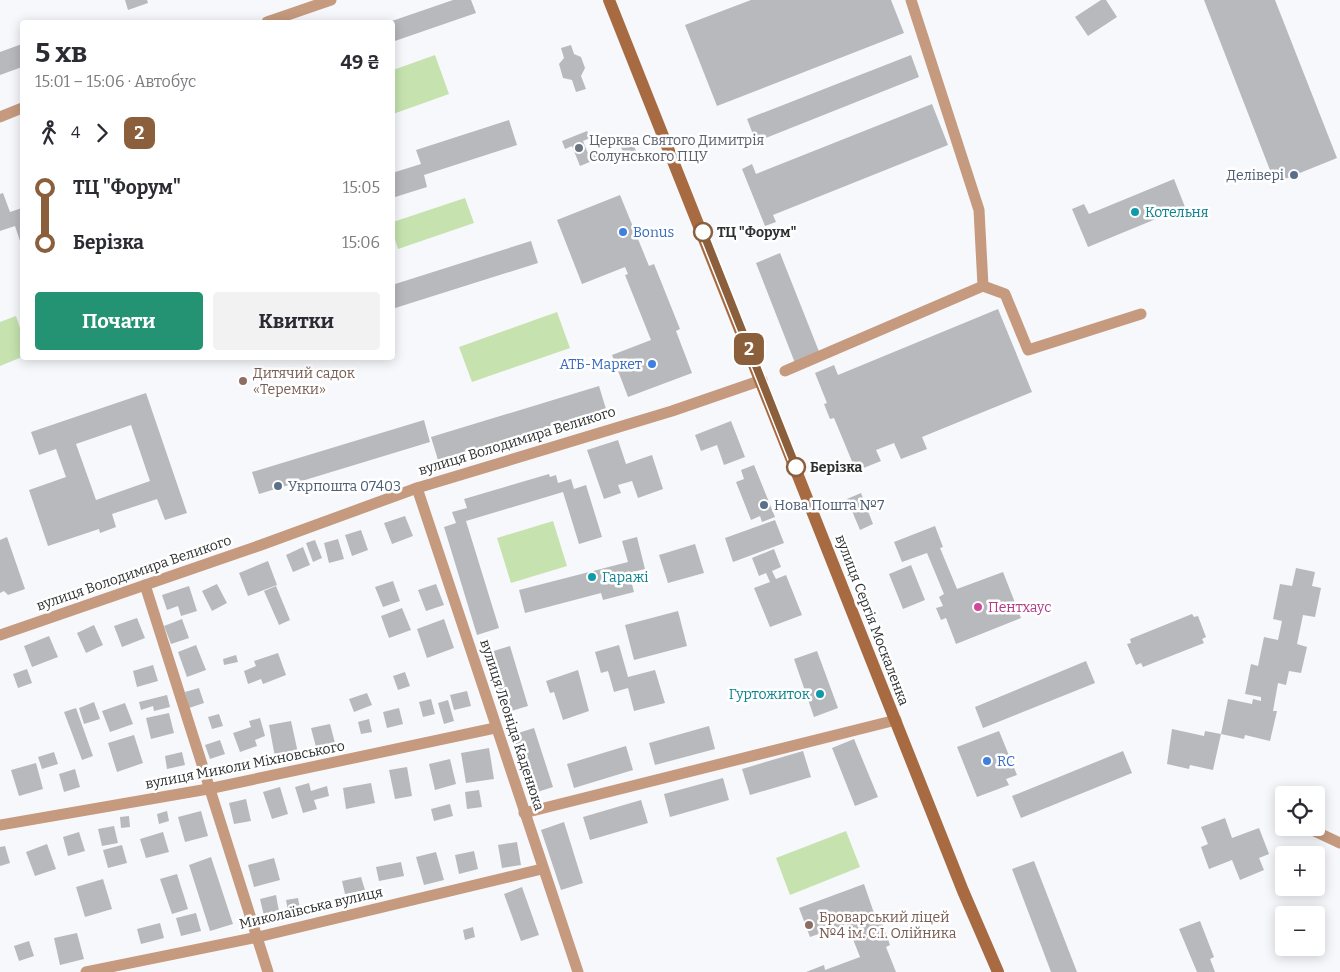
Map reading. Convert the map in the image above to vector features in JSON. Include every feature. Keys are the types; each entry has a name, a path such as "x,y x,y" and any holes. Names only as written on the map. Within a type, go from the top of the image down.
{"main road":[{"name":"вулиця Сергія Москаленка","path":"609,0 998,972"}],"street":[{"path":"273,20 331,0"},
{"path":"911,0 979,210 983,286"},
{"path":"0,117 20,109"},
{"path":"785,371 983,286 1005,294 1028,350 1141,314"},
{"name":"вулиця Володимира Великого","path":"0,635 417,488 672,411 762,380"},
{"name":"вулиця Леоніда Каденюка","path":"417,488 470,646 495,728 578,972"},
{"path":"145,585 208,789 268,972"},
{"path":"524,813 896,720"},
{"name":"вулиця Миколи Міхновського","path":"0,825 208,789 495,728"},
{"path":"1325,836 1340,843"},
{"name":"Миколаївська вулиця","path":"86,972 258,937 542,868"}],"green space":[{"path":"435,55 449,94 395,113 395,69"},
{"path":"465,198 474,223 398,249 395,239 395,221"},
{"path":"557,312 570,348 472,382 459,347"},
{"path":"16,316 20,328 20,358 0,366 0,322"},
{"path":"553,521 567,566 511,583 497,538"},
{"path":"846,831 860,867 790,895 776,858"}],"building":[{"path":"125,0 147,0 148,3 128,10"},
{"path":"453,0 471,0 476,13 395,41 395,20"},
{"path":"751,0 891,0 904,33 717,106 685,25"},
{"path":"1101,0 1106,0 1117,17 1088,36 1075,17"},
{"path":"1204,0 1275,0 1337,158 1275,183"},
{"path":"20,45 20,68 0,75 0,52"},
{"path":"571,45 574,54 581,57 585,68 581,76 586,89 576,92 572,80 563,78 559,64 564,58 561,48"},
{"path":"911,55 919,77 756,142 747,119"},
{"path":"932,104 948,145 773,215 776,222 765,226 742,169 752,164 756,174"},
{"path":"509,120 517,145 424,175 427,187 395,197 395,172 421,164 416,150"},
{"name":"Церква Святого Димитрія Солунського ПЦУ","path":"587,131 590,138 583,141 589,156 595,154 597,159 580,166 572,146 565,149 562,141"},
{"path":"632,140 636,151 624,155 620,144"},
{"name":"Котельня","path":"1174,179 1185,207 1088,247 1072,209 1084,204 1089,214"},
{"path":"3,193 10,212 20,209 20,241 15,226 0,231 0,194"},
{"path":"620,195 649,266 654,264 680,329 676,331 692,373 628,397 612,355 651,340 625,275 628,274 625,267 582,284 557,220"},
{"path":"531,241 538,263 395,308 395,284"},
{"path":"780,253 820,354 795,363 756,263"},
{"path":"998,309 1032,392 922,437 927,449 901,459 894,443 876,450 881,461 856,471 834,418 830,419 824,404 827,403 815,373 834,365 838,375"},
{"path":"599,386 606,409 438,460 431,437"},
{"path":"146,393 187,513 165,520 157,499 112,514 116,527 100,533 99,529 48,546 29,490 66,477 56,449 39,455 31,432","holes":["131,425 150,481 96,500 76,444"]},
{"path":"424,420 430,442 259,494 252,472"},
{"path":"731,421 745,457 724,465 717,445 701,451 695,435"},
{"path":"618,440 626,464 652,455 663,489 638,498 632,481 618,485 621,493 604,499 587,450"},
{"path":"754,465 775,517 762,522 760,516 751,520 736,482 744,479 741,470"},
{"path":"549,474 550,477 556,475 558,483 571,479 574,489 586,485 602,537 579,544 563,492 466,521 499,628 477,635 444,527 456,523 452,512 467,508 464,499"},
{"path":"861,493 873,524 860,530 847,499"},
{"path":"405,516 413,536 392,544 384,523"},
{"path":"775,520 784,543 733,562 725,538"},
{"name":"Пентхаус","path":"935,526 943,547 940,548 957,589 1003,572 1021,618 956,644 946,618 941,620 936,608 943,606 939,597 944,594 927,553 902,562 894,542"},
{"path":"361,530 368,550 352,556 345,535"},
{"path":"7,537 25,589 8,595 4,591 0,593 0,540"},
{"name":"Гаражі","path":"637,537 645,569 629,573 634,592 603,600 601,593 525,613 519,590 628,562 622,541"},
{"path":"338,539 344,559 329,563 324,543"},
{"path":"315,540 322,558 313,562 306,543"},
{"path":"695,544 704,573 668,583 659,555"},
{"path":"303,547 310,565 293,572 286,555"},
{"path":"774,549 781,567 772,571 776,579 786,575 802,615 770,627 754,588 770,582 766,573 759,576 752,558"},
{"path":"268,561 277,585 248,596 239,573"},
{"path":"911,565 925,600 903,609 889,574"},
{"path":"1296,568 1315,572 1312,586 1321,588 1315,617 1303,615 1297,644 1307,647 1301,673 1289,671 1286,685 1278,683 1273,711 1277,711 1270,741 1245,735 1244,739 1221,734 1228,699 1252,704 1253,699 1261,701 1261,697 1245,694 1251,664 1258,666 1264,637 1278,640 1282,621 1273,619 1280,584 1292,586"},
{"path":"393,581 400,601 383,607 375,587"},
{"path":"217,584 227,603 212,611 202,591"},
{"path":"436,584 444,605 426,611 418,590"},
{"path":"189,586 197,611 181,616 178,606 167,610 162,595"},
{"path":"276,586 290,620 279,625 264,591"},
{"path":"402,608 411,630 389,638 381,616"},
{"path":"678,611 687,646 634,660 625,625"},
{"path":"1192,614 1194,617 1198,616 1206,637 1202,639 1204,643 1143,667 1141,663 1136,665 1127,644 1131,643 1130,639"},
{"path":"137,618 145,638 122,647 114,626"},
{"path":"182,619 189,638 171,644 164,626"},
{"path":"444,619 454,648 427,658 417,629"},
{"path":"94,625 103,645 86,653 77,633"},
{"path":"49,636 58,657 32,667 24,646"},
{"path":"196,645 206,670 187,677 178,652"},
{"path":"619,645 628,677 655,670 665,703 634,711 628,688 614,692 608,671 601,673 595,652"},
{"path":"510,646 528,706 505,713 487,653"},
{"name":"Гуртожиток","path":"817,651 838,708 814,717 794,659"},
{"path":"278,653 286,675 263,684 261,679 248,684 244,671 256,666 254,661"},
{"path":"236,655 238,662 224,665 223,659"},
{"path":"1086,661 1095,683 983,728 975,707"},
{"path":"153,665 158,681 137,687 133,671"},
{"path":"27,669 32,683 18,688 13,674"},
{"path":"578,670 589,711 563,720 554,692 550,693 546,681"},
{"path":"405,672 410,686 398,690 393,676"},
{"path":"199,688 204,703 189,708 185,692"},
{"path":"467,691 471,706 454,710 450,695"},
{"path":"367,693 372,705 354,712 349,699"},
{"path":"167,695 170,707 154,711 153,706 141,710 139,702"},
{"path":"431,699 435,714 423,717 419,702"},
{"path":"448,700 454,721 444,724 438,703"},
{"path":"94,702 100,719 84,724 79,708"},
{"path":"125,703 133,724 110,732 102,711"},
{"path":"76,708 93,756 82,760 64,712"},
{"path":"399,708 403,724 387,728 383,712"},
{"path":"169,713 174,733 151,739 146,718"},
{"path":"219,714 223,726 212,729 208,717"},
{"path":"260,718 265,736 255,740 257,746 240,752 233,733 251,727 249,721"},
{"path":"369,719 372,732 361,734 358,722"},
{"path":"291,721 298,753 275,757 269,725"},
{"path":"330,724 335,743 316,747 311,728"},
{"path":"709,726 715,749 655,765 649,743"},
{"path":"534,728 553,787 531,794 512,735"},
{"path":"1172,729 1204,736 1205,731 1221,734 1213,770 1190,765 1189,769 1167,764"},
{"name":"RC","path":"999,731 1017,775 1006,779 1009,785 977,797 957,747"},
{"path":"134,735 143,763 117,772 108,743"},
{"path":"854,739 878,797 855,806 832,748"},
{"path":"220,740 225,754 210,759 205,745"},
{"path":"626,746 633,770 574,788 567,764"},
{"path":"489,748 494,779 466,783 461,753"},
{"path":"803,751 811,777 750,795 742,769"},
{"path":"1123,751 1132,773 1021,818 1012,796"},
{"path":"54,752 58,764 42,769 38,757"},
{"path":"182,752 185,765 167,769 165,756"},
{"path":"450,759 456,784 435,790 429,764"},
{"path":"36,763 43,789 19,796 11,770"},
{"path":"407,767 412,796 395,799 389,770"},
{"path":"75,769 80,787 64,792 59,774"},
{"path":"723,778 729,800 670,817 664,794"},
{"path":"309,783 311,791 327,786 329,796 314,800 317,809 303,813 295,787"},
{"path":"371,783 375,803 346,809 343,788"},
{"path":"280,787 288,814 272,819 263,792"},
{"path":"479,790 482,807 467,809 465,792"},
{"path":"246,799 251,821 234,824 229,803"},
{"path":"641,800 648,823 590,840 583,817"},
{"path":"450,804 453,816 434,821 431,809"},
{"path":"167,811 169,821 159,824 157,814"},
{"path":"201,811 208,836 185,842 178,817"},
{"path":"129,816 130,827 121,828 120,817"},
{"path":"1225,818 1232,838 1259,828 1269,854 1259,858 1264,870 1240,880 1232,860 1209,869 1201,847 1208,844 1201,827"},
{"path":"564,822 583,883 561,890 541,830"},
{"path":"114,826 118,843 102,846 98,829"},
{"path":"79,832 85,851 68,856 63,837"},
{"path":"163,832 169,852 146,858 140,839"},
{"path":"517,842 521,865 502,868 498,845"},
{"path":"47,844 56,869 35,876 26,852"},
{"path":"122,845 127,863 108,868 103,850"},
{"path":"5,846 10,863 0,866 0,847"},
{"path":"474,851 478,869 459,874 455,855"},
{"path":"436,852 444,880 424,885 416,857"},
{"path":"211,857 233,924 210,931 189,865"},
{"path":"274,858 280,880 254,887 248,865"},
{"path":"1034,861 1077,972 1051,972 1012,869"},
{"path":"401,862 404,876 379,881 376,867"},
{"path":"177,874 188,909 172,914 160,879"},
{"path":"361,877 365,890 345,894 342,881"},
{"path":"103,879 112,909 85,917 76,887"},
{"path":"864,884 874,913 878,912 890,945 886,947 896,972 806,972 824,965 825,970 860,957 847,924 810,937 799,908"},
{"path":"522,887 539,935 521,941 504,894"},
{"path":"276,895 280,917 265,920 260,899"},
{"path":"298,898 301,914 289,916 286,900"},
{"path":"196,913 201,931 181,936 176,918"},
{"path":"1200,921 1214,957 1210,959 1215,972 1197,972 1179,929"},
{"path":"160,923 164,938 141,944 137,929"},
{"path":"473,927 475,937 465,940 463,930"},
{"path":"77,933 84,959 60,965 54,938"},
{"path":"29,941 34,956 19,961 14,946"}],"bus line":[{"name":"2","path":"703,232 796,467"}],"place":[{"name":"Церква Святого Димитрія Солунського ПЦУ","path":"579,148"},
{"name":"Делівері","path":"1294,175"},
{"name":"Котельня","path":"1135,212"},
{"name":"Bonus","path":"623,232"},
{"name":"ТЦ \"Форум\"","path":"703,232"},
{"name":"АТБ-Маркет","path":"652,364"},
{"name":"Дитячий садок «Теремки»","path":"243,381"},
{"name":"Берізка","path":"796,467"},
{"name":"Укрпошта 07403","path":"278,486"},
{"name":"Нова Пошта №7","path":"764,505"},
{"name":"Гаражі","path":"592,577"},
{"name":"Пентхаус","path":"978,607"},
{"name":"Гуртожиток","path":"820,694"},
{"name":"RC","path":"987,761"},
{"name":"Броварський ліцей №4 ім. С.І. Олійника","path":"809,925"}]}
